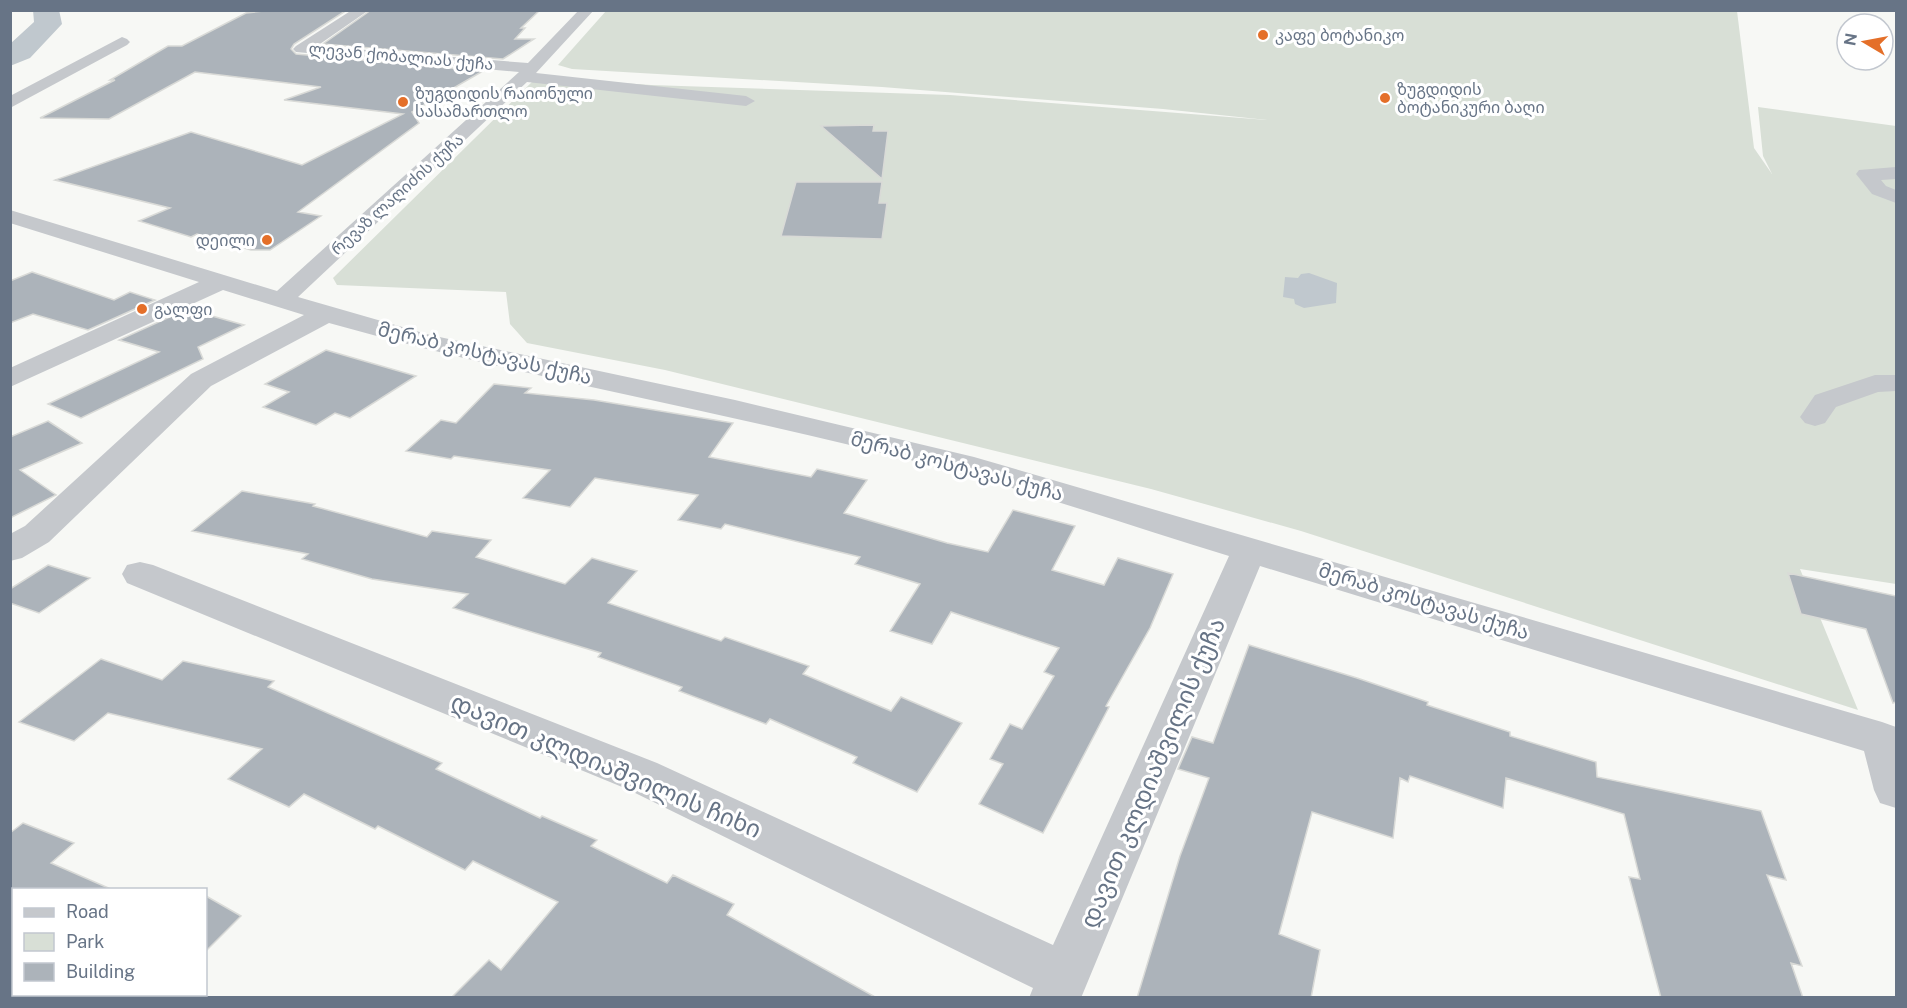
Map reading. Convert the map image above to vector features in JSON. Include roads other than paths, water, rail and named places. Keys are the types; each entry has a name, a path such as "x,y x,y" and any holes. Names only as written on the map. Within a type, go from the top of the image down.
{"street":[{"name":"ლევან ქობალიას ქუჩა","path":"362,10 301,49 528,73"},
{"name":"რევაზ ლაღიძის ქუჩა","path":"281,300 528,73 587,10"},
{"path":"10,103 122,42"},
{"path":"528,73 746,101"},
{"path":"1896,172 1866,174 1878,190 1896,197"},
{"name":"მერაბ კოსტავას ქუჩა","path":"10,216 326,314 426,342 735,409 963,464 1889,742"},
{"path":"10,379 222,281"},
{"path":"10,550 37,534 201,380 326,314"},
{"path":"1815,417 1825,401 1875,384 1896,383"},
{"name":"დავით კლდიაშვილის ქუჩა","path":"1060,987 1250,549"},
{"name":"დავით კლდიაშვილის ჩიხი","path":"140,574 642,776 1060,987"},
{"path":"1889,742 1896,790"}],"waterway":[{"path":"10,57 19,52 48,24 46,10"}],"place":[{"name":"კაფე ბოტანიკო","path":"1263,35"},
{"name":"ზუგდიდის ბოტანიკური ბაღი","path":"1385,98"},
{"name":"ზუგდიდის რაიონული სასამართლო","path":"403,102"},
{"name":"დეილი","path":"267,240"},
{"name":"გალფი","path":"142,309"}]}
